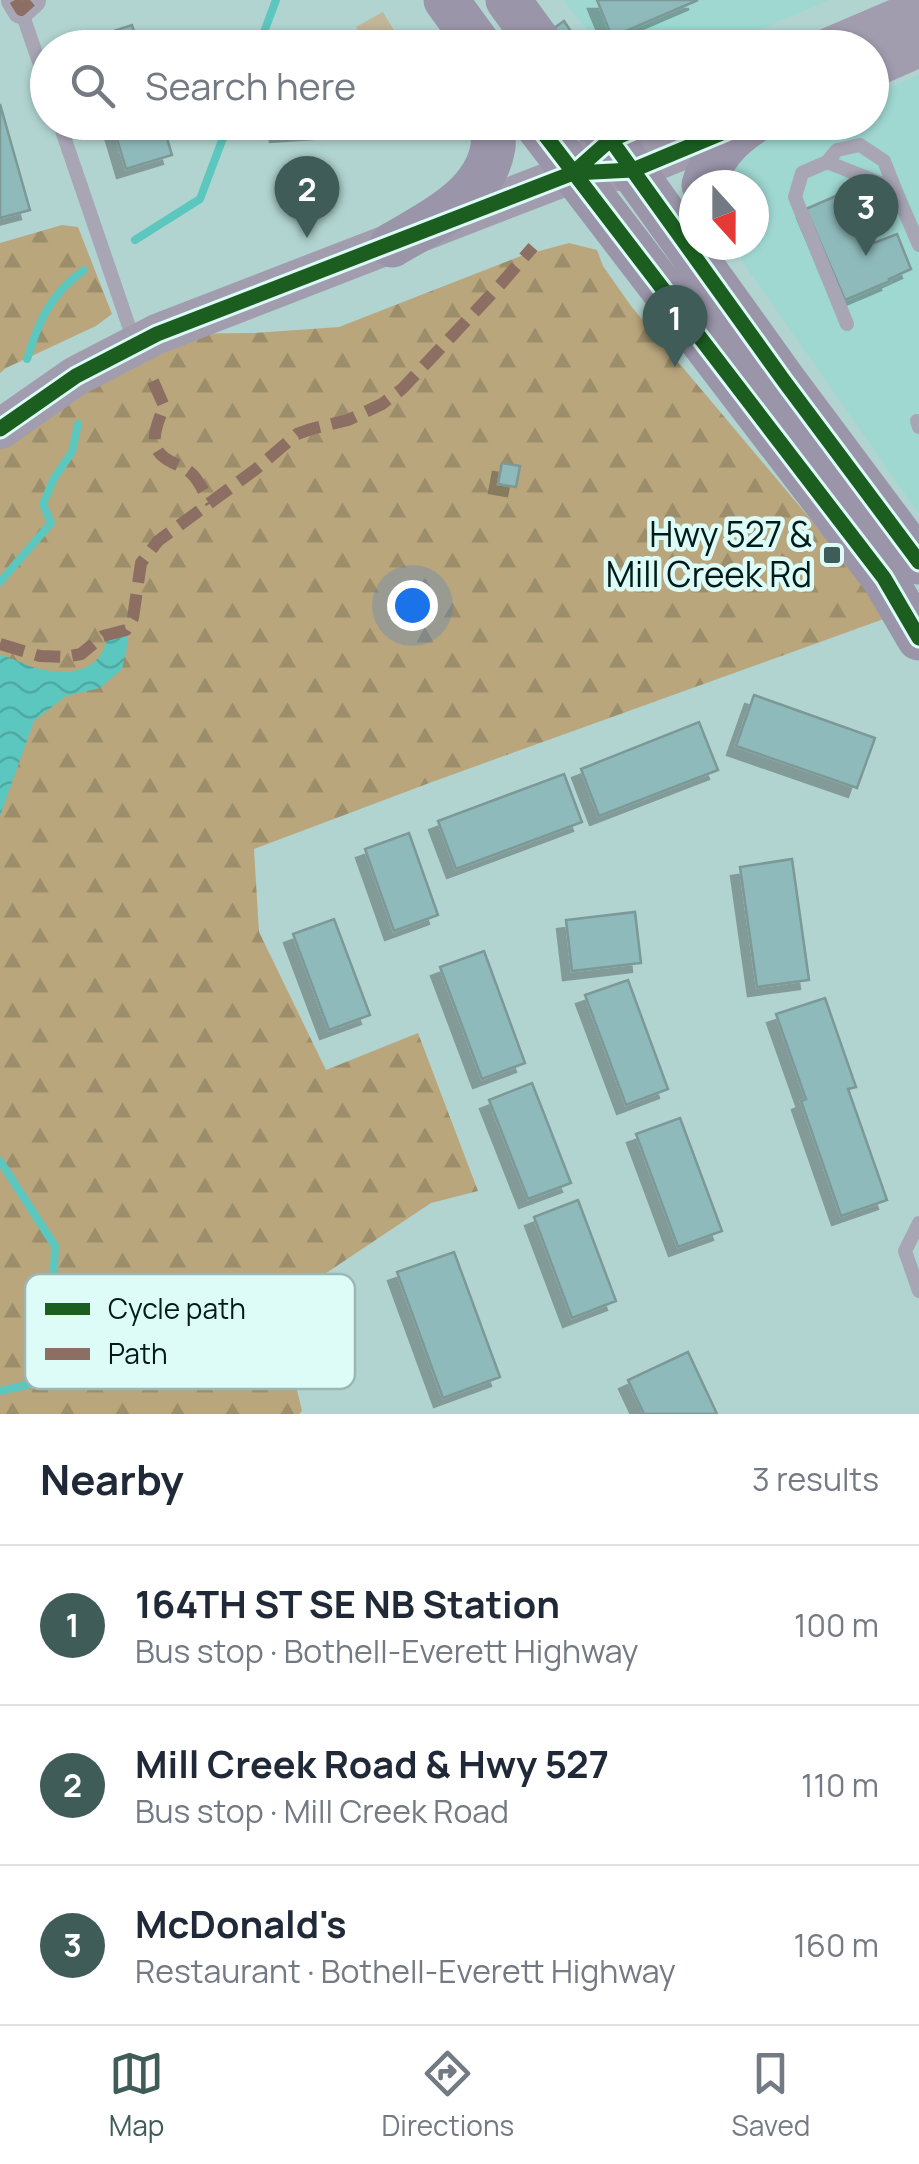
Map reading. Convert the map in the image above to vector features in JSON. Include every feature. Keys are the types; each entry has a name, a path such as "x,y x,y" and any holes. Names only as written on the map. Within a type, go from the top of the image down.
{"main road":[{"path":"508,0 530,30"},
{"path":"870,30 919,9"},
{"path":"889,60 919,47"},
{"path":"392,245 444,214 481,178 493,140"},
{"path":"548,140 884,578 919,638"},
{"path":"0,429 76,376 158,334 574,174 614,144 639,140"},
{"path":"708,170 729,140"},
{"path":"614,144 919,562"},
{"path":"712,260 720,291"}],"lane":[{"path":"23,3 31,30"},
{"path":"65,140 135,346"},
{"path":"847,324 795,197 802,173 827,162 838,150 860,145 884,161 919,246"},
{"path":"827,162 895,189"},
{"path":"919,1223 905,1251 919,1290"}],"shaded area":[{"path":"563,0 829,0 758,30 587,30"},
{"path":"383,12 394,30 358,30 356,27"},
{"path":"919,75 919,514 741,260 769,260 769,170 733,170 751,146 766,140 889,140 889,88"}],"green space":[{"path":"62,225 78,227 112,314 96,326 0,373 0,243"},
{"path":"569,243 597,250 603,266 631,306 892,616 254,849 259,932 326,1070 418,1033 478,1191 431,1203 325,1274 25,1274 25,1389 297,1389 302,1411 299,1414 0,1414 0,430 157,334 339,327 521,256"}],"water":[{"path":"126,634 122,669 100,688 66,696 34,721 0,816 0,655 40,669 73,671 91,665 107,638"}],"building":[{"path":"597,0 698,0 628,30 609,30"},
{"path":"564,21 570,30 555,30"},
{"path":"0,104 30,210 0,218"},
{"path":"117,140 167,140 172,155 126,169"},
{"path":"852,189 874,243 897,234 911,269 845,300 806,209"},
{"path":"502,463 520,466 516,487 498,484"},
{"path":"754,695 875,738 857,788 736,746"},
{"path":"699,722 718,770 599,816 581,769"},
{"path":"564,774 582,822 456,869 438,821"},
{"path":"409,833 438,915 394,931 365,849"},
{"path":"792,859 809,980 757,987 740,867"},
{"path":"635,912 641,963 572,971 566,920"},
{"path":"334,919 370,1015 329,1030 293,934"},
{"path":"484,951 525,1063 482,1079 440,967"},
{"path":"628,980 668,1089 626,1105 585,995"},
{"path":"825,998 856,1087 848,1089 887,1200 841,1216 776,1014"},
{"path":"532,1083 571,1183 528,1199 489,1100"},
{"path":"680,1118 722,1231 678,1247 636,1134"},
{"path":"578,1200 616,1301 572,1318 534,1217"},
{"path":"454,1252 500,1377 443,1398 397,1272"},
{"path":"688,1352 717,1414 644,1414 628,1380"}],"waterway":[{"path":"265,30 276,0"},
{"path":"135,240 200,199 222,140"},
{"path":"27,359 47,309 84,270"},
{"path":"0,582 51,523 43,504 54,478 72,452 78,424"},
{"path":"0,1161 55,1246 54,1274"},
{"path":"0,1391 25,1385"}],"marked path":[{"path":"15,0 21,10 32,0"},
{"path":"0,644 40,656 65,657 81,654 103,636 126,630 133,618 141,563 158,541 297,434 348,420 382,404 402,389 533,247"},
{"path":"153,381 164,406 155,434 156,447 165,458 193,475 211,503"}],"cycle path":[{"path":"549,140 884,578 919,638"},
{"path":"0,429 76,376 157,334 573,173 610,140"},
{"path":"611,140 919,562"},
{"path":"573,173 633,170 705,140"}],"place":[{"name":"Mill Creek Road & Hwy 527","path":"307,238"},
{"name":"McDonald's","path":"866,256"},
{"name":"164TH ST SE NB Station","path":"675,367"},
{"name":"Hwy 527 & Mill Creek Rd","path":"832,555"}]}
